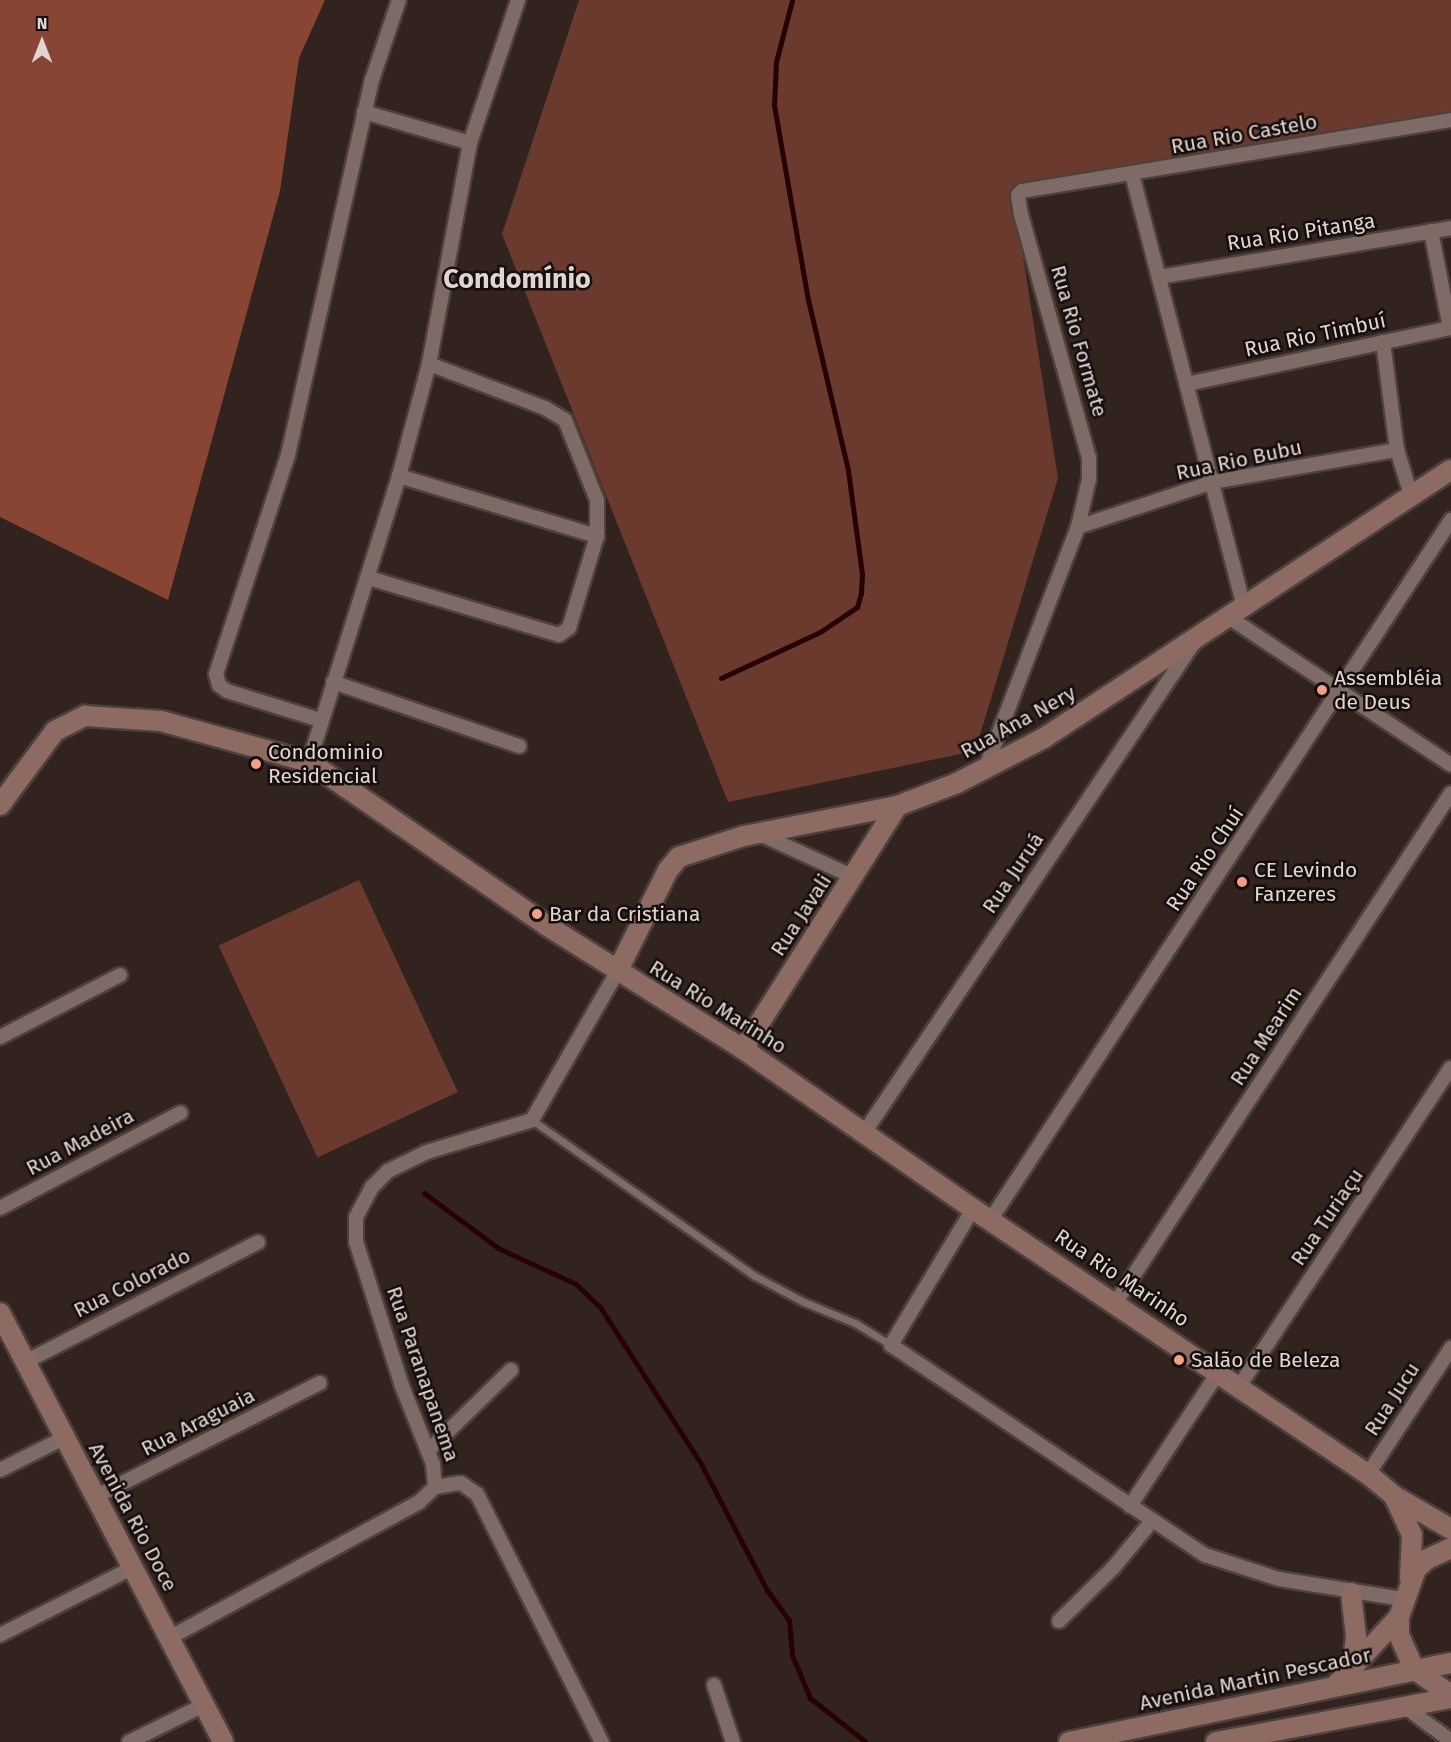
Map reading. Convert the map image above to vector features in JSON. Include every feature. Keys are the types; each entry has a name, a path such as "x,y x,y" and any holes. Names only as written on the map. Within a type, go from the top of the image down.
{"street":[{"path":"320,720 227,691 219,685 216,674 268,519 303,398 364,112 399,0"},
{"path":"309,762 320,720 369,578 399,476 429,364 470,143 518,0"},
{"path":"364,112 470,143"},
{"name":"Rua Rio Castelo","path":"1044,188 1451,120"},
{"path":"1132,174 1213,482 1237,612 1342,692 1451,765"},
{"name":"Rua Rio Formate","path":"1044,188 1022,191 1018,195 1089,458 1089,479 1078,527"},
{"name":"Rua Rio Pitanga","path":"1159,277 1451,228"},
{"path":"1431,231 1450,328"},
{"name":"Rua Rio Timbuí","path":"1187,384 1450,328"},
{"path":"1383,342 1397,450 1411,495"},
{"path":"369,578 559,635 569,628 597,536 597,500 565,420 545,408 429,364"},
{"name":"Rua Rio Bubu","path":"1078,527 1213,482 1397,450"},
{"name":"Rua Ana Nery","path":"617,972 668,870 679,857 760,834 897,806 985,769 1044,738 1451,470"},
{"path":"399,476 597,536"},
{"name":"Rua Rio Chuí","path":"991,1219 1342,692 1451,520"},
{"path":"985,769 1069,544 1078,527"},
{"name":"Rua Juruá","path":"864,1133 1197,637"},
{"path":"333,682 519,746"},
{"name":"Rua Rio Marinho","path":"0,805 55,731 85,716 161,721 309,762 617,972 743,1049 973,1209 1116,1302 1238,1388 1368,1474 1394,1496 1451,1529"},
{"name":"Rua Mearim","path":"1116,1302 1451,793"},
{"name":"Rua Javali","path":"743,1049 897,806"},
{"path":"760,834 854,877"},
{"path":"532,1120 617,972"},
{"path":"0,1037 120,975"},
{"name":"Rua Turiaçu","path":"1238,1388 1451,1068"},
{"name":"Rua Madeira","path":"0,1208 180,1113"},
{"name":"Rua Paranapanema","path":"169,1638 419,1502 435,1487 435,1471 402,1386 356,1242 356,1217 372,1187 388,1171 427,1152 532,1120"},
{"path":"973,1209 891,1345 1205,1555 1245,1571 1352,1593 1401,1608"},
{"name":"Rua Colorado","path":"25,1362 258,1242"},
{"name":"Avenida Rio Doce","path":"0,1313 223,1742"},
{"name":"Rua Jucu","path":"1368,1474 1451,1348"},
{"path":"428,1451 512,1371"},
{"path":"1130,1506 1218,1373"},
{"name":"Rua Araguaia","path":"95,1497 320,1383"},
{"path":"0,1470 64,1438"},
{"path":"435,1487 461,1484 477,1494 602,1742"},
{"name":"Rua Rio Marinho","path":"1394,1496 1412,1535 1410,1579"},
{"path":"1059,1621 1107,1575 1152,1521"},
{"path":"1451,1548 1427,1559 1410,1579 1401,1608 1399,1635 1414,1669 1451,1697"},
{"path":"0,1635 132,1568"},
{"path":"1352,1593 1356,1637 1352,1672"},
{"path":"1332,1689 1352,1672 1401,1608"},
{"name":"Avenida Martin Pescador","path":"1069,1742 1451,1663"},
{"path":"714,1685 733,1742"},
{"path":"1216,1742 1451,1697"},
{"path":"129,1742 204,1705"},
{"path":"1404,1706 1451,1742"}],"lane":[{"path":"532,1120 755,1276 804,1302 855,1323 891,1345"}],"shaded area":[{"path":"0,0 325,0 299,58 280,191 168,600 0,517"},
{"path":"579,0 1451,0 1451,113 1012,187 1058,478 975,751 728,802 502,234"},
{"path":"359,880 458,1092 317,1158 219,946"}],"waterway":[{"path":"721,678 820,632 857,607 861,593 862,574 848,470 808,300 774,106 776,62 792,0"},
{"path":"424,1193 498,1248 576,1284 600,1307 701,1464 767,1590 789,1620 792,1655 810,1698 866,1742"}],"place":[{"name":"Assembléia de Deus","path":"1322,690"},
{"name":"Condominio Residencial","path":"256,764"},
{"name":"CE Levindo Fanzeres","path":"1242,882"},
{"name":"Bar da Cristiana","path":"537,914"},
{"name":"Salão de Beleza","path":"1179,1360"}],"district":[{"name":"Condomínio","path":"517,280"}]}
